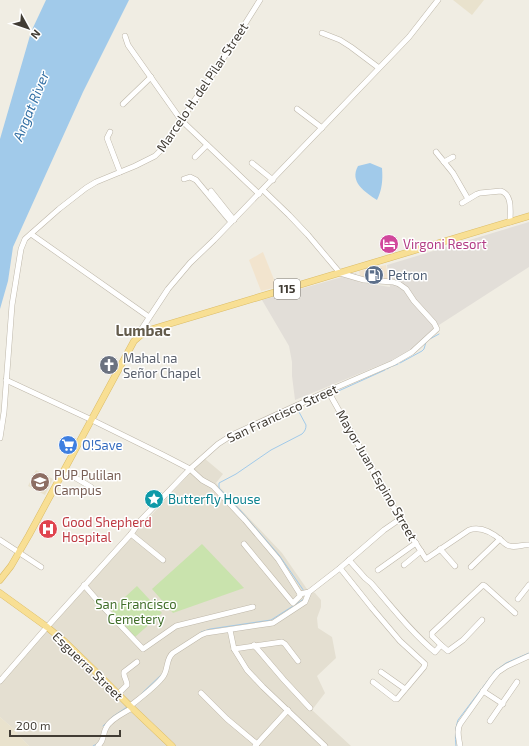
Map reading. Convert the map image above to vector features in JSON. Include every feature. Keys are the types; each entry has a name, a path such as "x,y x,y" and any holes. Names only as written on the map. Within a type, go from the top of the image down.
{"main road":[{"name":"115","path":"138,337 149,330 529,216"},
{"path":"0,580 19,553 131,347 138,337"},
{"name":"Esguerra Street","path":"0,593 47,627 98,673 172,746"}],"street":[{"name":"Marcelo H. del Pilar Street","path":"0,438 4,412 13,294 21,249 25,239 59,209 86,188 96,182 155,156 165,146 260,0"},
{"path":"138,337 149,317 168,289 190,263 273,180 380,68 409,37 438,0"},
{"path":"322,33 340,40 352,47 380,68"},
{"path":"125,36 128,45 181,120 207,145 289,215 340,273"},
{"path":"123,104 151,77"},
{"path":"297,109 322,128"},
{"path":"110,132 108,138 120,172"},
{"path":"194,157 207,145"},
{"path":"436,152 456,178 468,199"},
{"path":"444,162 453,157"},
{"path":"252,163 273,180"},
{"path":"184,179 190,177 196,180 233,221"},
{"path":"211,191 233,221"},
{"path":"462,203 480,193 504,192 509,201 510,222"},
{"path":"31,234 149,317"},
{"name":"San Francisco Street","path":"0,682 142,520 190,470 218,444 232,435 393,363 412,352 437,329 434,323 414,301 406,289 399,284 393,282 364,280 340,273"},
{"path":"6,380 92,420 190,470 202,480 213,486 245,520 278,559 300,594"},
{"name":"Mayor Juan Espino Street","path":"328,391 400,519 421,552 426,559 440,549"},
{"path":"64,471 91,487"},
{"path":"300,594 309,592 340,568 384,530 400,519"},
{"path":"455,566 440,549 469,530 475,528 479,528 495,535 508,546 528,544"},
{"path":"131,534 163,560"},
{"path":"471,567 500,539"},
{"path":"0,540 41,567"},
{"path":"378,570 416,543"},
{"path":"244,544 292,602 294,603 299,598 300,594"},
{"path":"404,565 421,552"},
{"path":"349,560 422,641 435,652 441,645"},
{"path":"340,568 400,641 425,664 395,699 374,682"},
{"path":"84,585 142,649 176,626 252,607"},
{"path":"482,620 463,640 448,651 432,636 432,633 483,585 515,613"},
{"path":"518,599 529,585"},
{"path":"98,746 103,740 107,726 163,678 170,655 204,634 273,623 305,602 309,592"},
{"path":"230,630 234,649 247,670 263,688 325,746"},
{"path":"234,649 283,642 298,661"},
{"path":"254,646 310,708"},
{"path":"460,746 458,727 492,679 502,668 529,656"},
{"path":"118,694 127,685 124,672 137,662"},
{"path":"381,672 405,689"},
{"path":"490,721 517,682"},
{"path":"484,691 503,704"},
{"path":"201,693 256,745 288,710"}],"shaded area":[{"path":"453,0 484,0 472,15"},
{"path":"529,222 529,267 439,325 411,350 390,361 295,400 292,362 289,346 262,300 356,273 358,282 390,287 387,265"},
{"path":"263,252 277,287 261,291 249,260"},
{"name":"Petron","path":"386,265 388,279 361,279 359,271"},
{"path":"204,458 223,474 216,483 282,553 307,589 315,593 321,600 321,607 317,618 318,628 332,637 336,658 317,676 325,693 312,710 351,746 29,746 17,734 17,732 0,717 0,680"},
{"name":"PUP Pulilan Campus","path":"36,470 53,479 45,495 28,486"},
{"path":"0,717 17,732 17,734 29,746 0,746"}],"green space":[{"path":"202,544 244,588 173,613 152,589"},
{"name":"San Francisco Cemetery","path":"137,586 162,613 135,637 111,610"}],"water":[{"name":"Angat River","path":"46,0 129,0 83,92 13,247 8,281 0,309 0,139 31,32"},
{"path":"370,163 382,168 382,185 377,200 363,190 355,177 358,166"}],"waterway":[{"path":"428,340 439,334"},
{"path":"400,363 422,351 426,342"},
{"path":"393,366 398,364"},
{"path":"387,369 392,366"},
{"path":"334,393 385,370"},
{"path":"307,403 327,396"},
{"path":"302,405 299,408 299,412 306,425 302,434 271,450 236,474 219,483 219,488 279,555 304,591"},
{"path":"201,632 210,629 271,620 304,599"},
{"path":"456,746 456,727 458,720 495,671 506,663 529,653"},
{"path":"139,696 163,673"},
{"path":"103,726 112,717 127,707"},
{"path":"93,746 98,743"}],"place":[{"name":"Virgoni Resort","path":"389,244"},
{"name":"Petron","path":"374,275"},
{"name":"Mahal na Señor Chapel","path":"109,365"},
{"name":"O!Save","path":"68,445"},
{"name":"PUP Pulilan Campus","path":"40,482"},
{"name":"Butterfly House","path":"154,499"},
{"name":"Good Shepherd Hospital","path":"48,529"}],"district":[{"name":"Lumbac","path":"143,331"}]}
